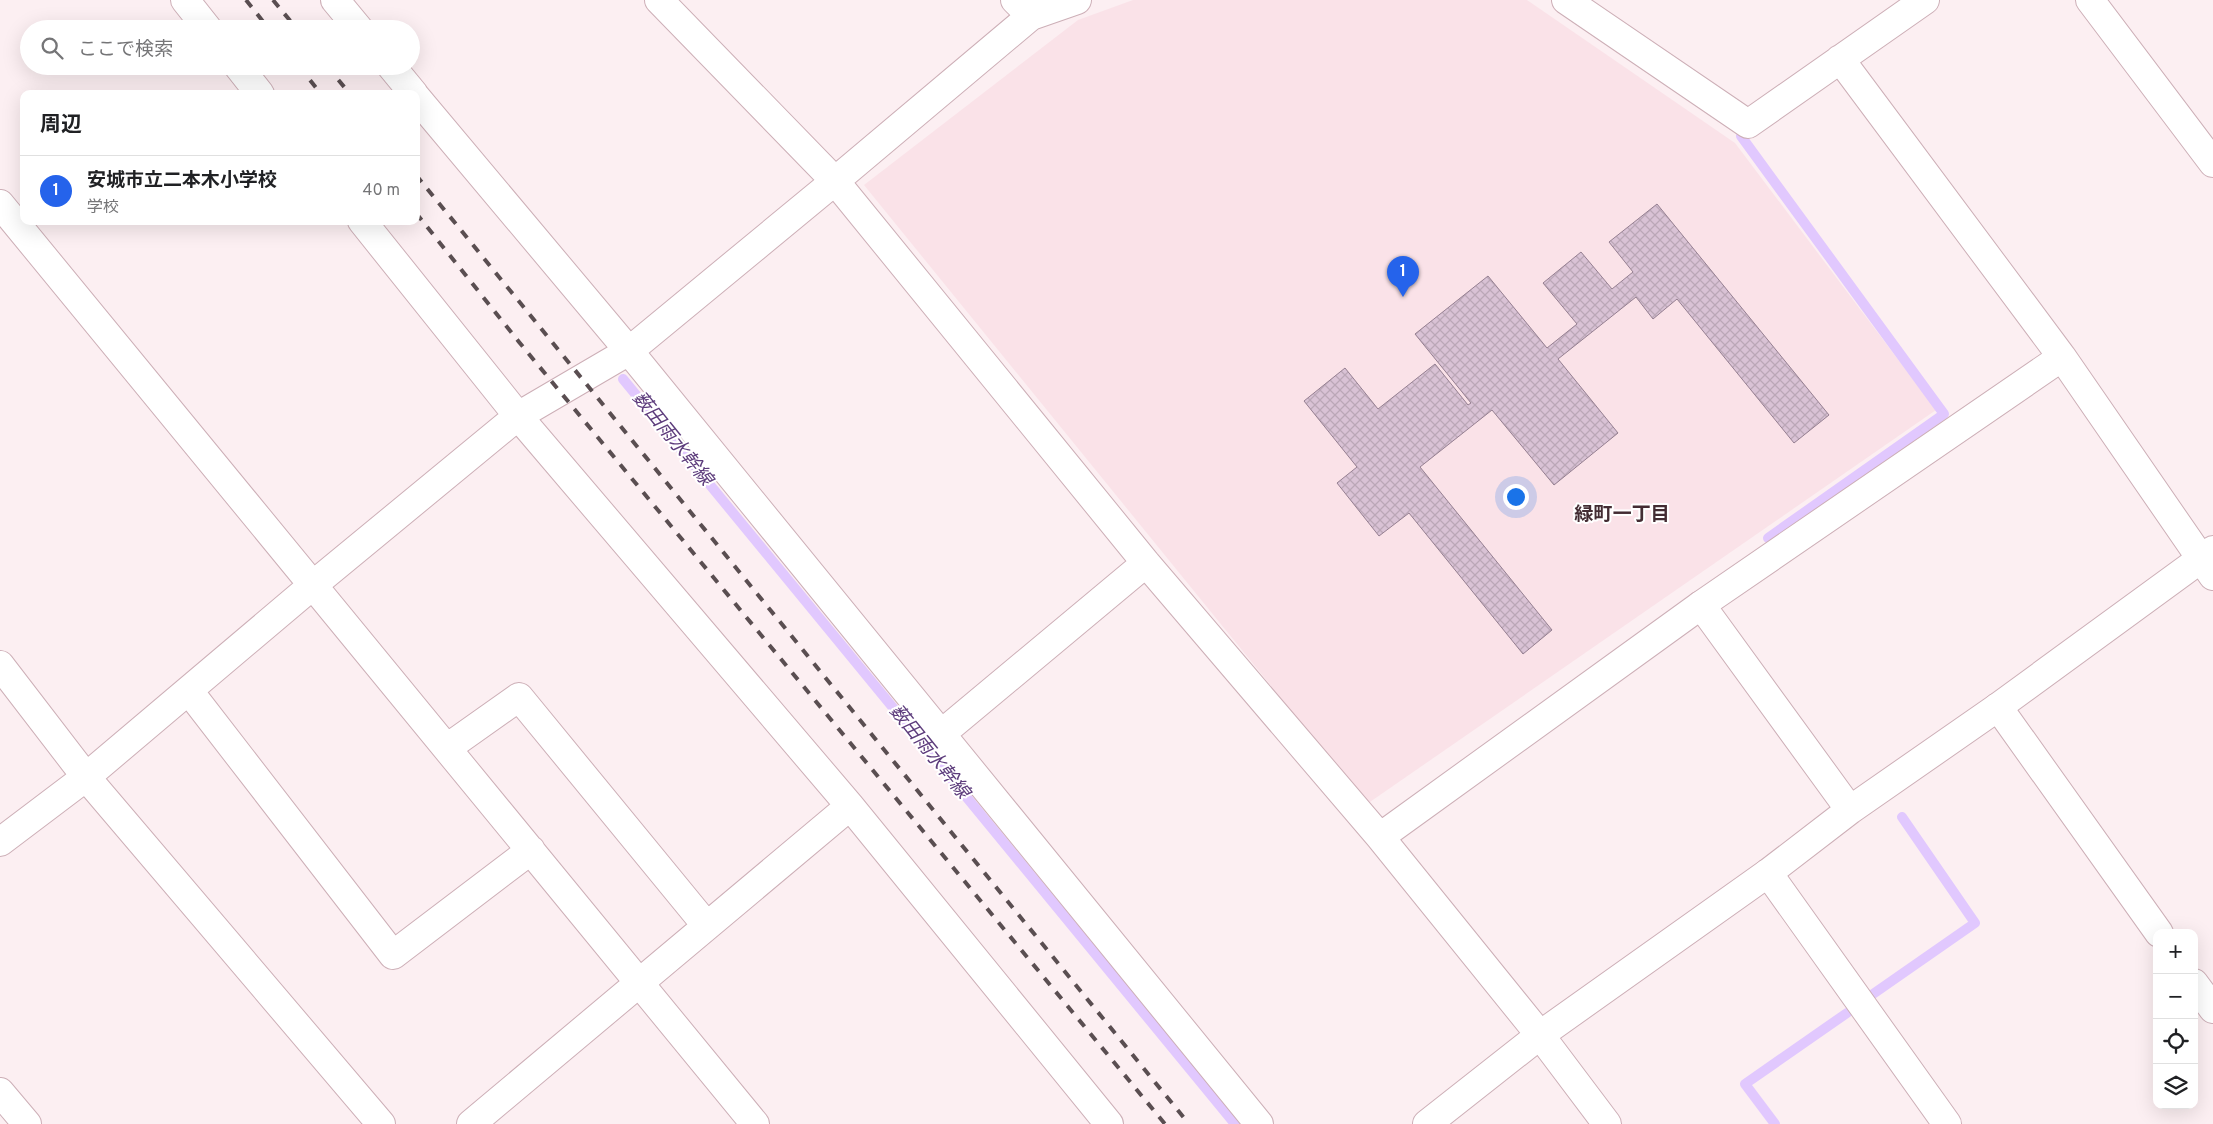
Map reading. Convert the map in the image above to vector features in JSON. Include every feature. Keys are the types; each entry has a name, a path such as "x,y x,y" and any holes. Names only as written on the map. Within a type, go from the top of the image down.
{"street":[{"path":"185,0 201,20"},
{"path":"335,0 352,20"},
{"path":"659,0 835,181 1146,563 1380,837 1540,1035 1607,1124"},
{"path":"0,842 86,777 313,584 518,416 629,351 835,181 1023,8 1077,0"},
{"path":"1566,0 1748,124 1925,0"},
{"path":"2090,0 2213,163"},
{"path":"1427,1124 1540,1035 1768,873 1850,810 2209,562 2062,356 1840,59"},
{"path":"245,75 257,90"},
{"path":"398,75 411,90"},
{"path":"420,102 629,351 1259,1124"},
{"path":"0,204 755,1124"},
{"path":"365,225 518,416 850,806 1109,1124"},
{"path":"1380,837 1701,605 2062,356"},
{"path":"941,734 1146,563"},
{"path":"1701,605 1850,810"},
{"path":"0,665 86,777 380,1124"},
{"path":"189,691 393,955 531,850"},
{"path":"447,748 519,697 706,925"},
{"path":"1998,707 2155,929"},
{"path":"471,1124 850,806"},
{"path":"1768,873 1947,1124"},
{"path":"2198,988 2213,1009"},
{"path":"0,1092 27,1124"}],"shaded area":[{"path":"1133,0 1527,0 1735,143 1936,410 1367,804 864,185 1078,20"}],"building":[{"path":"1657,204 1829,415 1794,443 1677,299 1653,319 1636,297 1558,359 1618,433 1554,485 1492,410 1420,467 1552,630 1523,654 1409,513 1379,536 1337,483 1357,467 1304,401 1345,368 1378,409 1435,364 1468,405 1471,403 1415,334 1488,276 1547,348 1577,324 1543,283 1581,252 1612,289 1633,272 1609,242"}],"waterway":[{"path":"1741,136 1944,414 1768,538"},
{"name":"薮田雨水幹線","path":"623,379 1235,1124"},
{"path":"1873,994 1975,923 1902,817"},
{"path":"1775,1124 1745,1084 1847,1013"}],"railway":[{"path":"246,0 262,20"},
{"path":"273,0 290,20"},
{"path":"306,75 318,90"},
{"path":"334,75 347,90"},
{"path":"420,180 1189,1124"},
{"path":"420,218 519,342 1165,1124"}],"place":[{"name":"安城市立二本木小学校","path":"1403,297"}],"district":[{"name":"緑町一丁目","path":"1622,515"}]}
